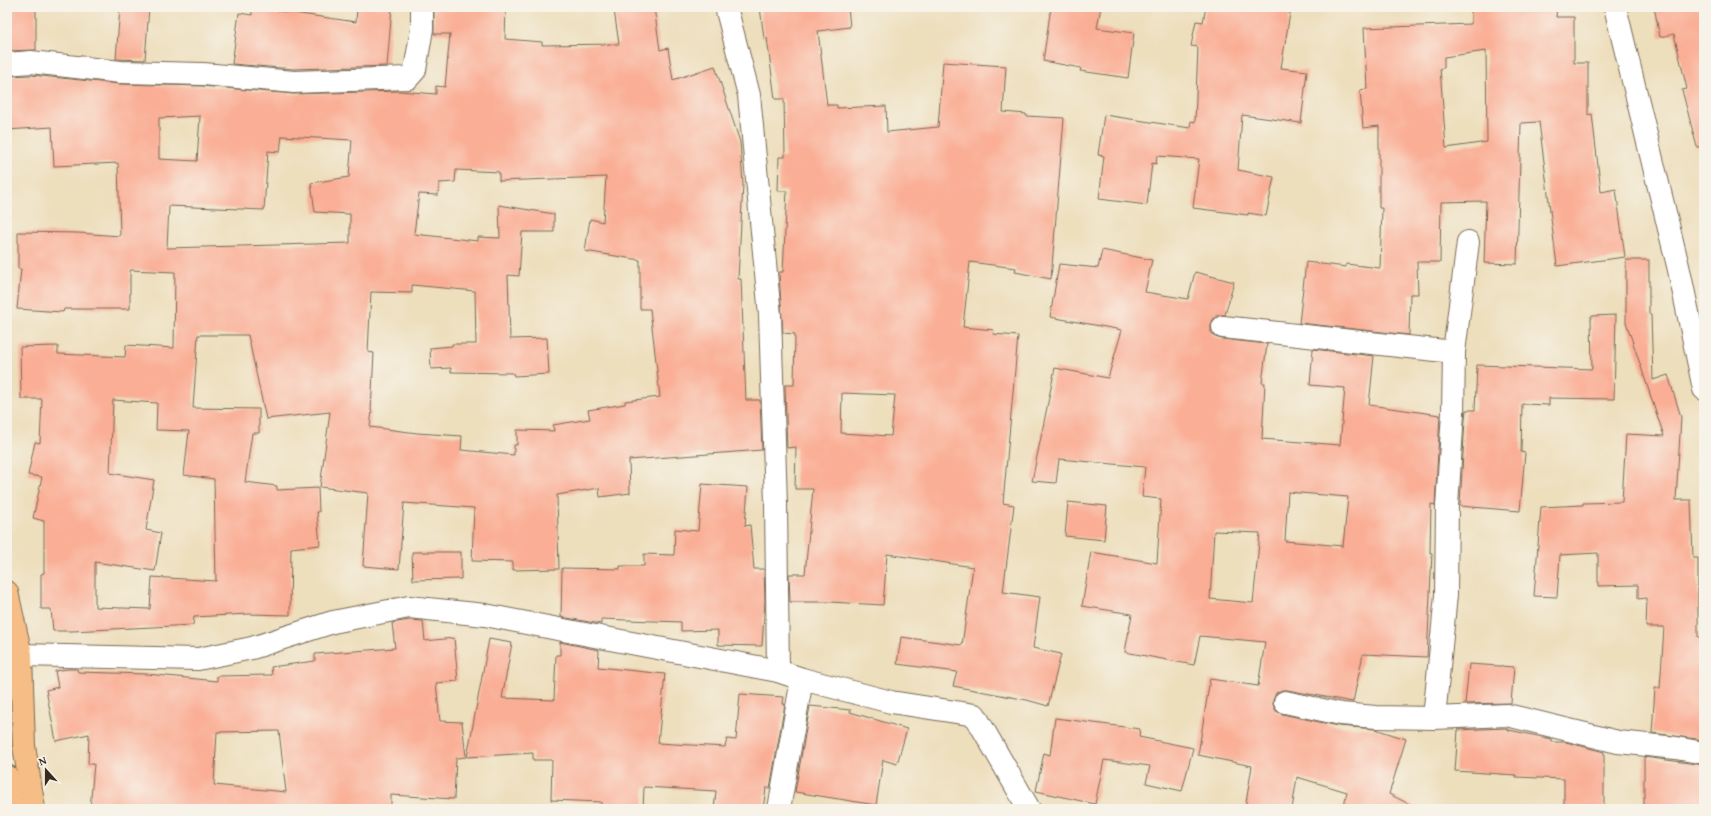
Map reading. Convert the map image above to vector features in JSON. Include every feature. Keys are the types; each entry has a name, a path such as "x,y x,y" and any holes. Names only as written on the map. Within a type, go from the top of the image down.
{"main road":[{"path":"7,592 24,746 34,809"},
{"path":"7,776 12,809"}],"street":[{"path":"7,64 31,62 121,72 203,74 294,82 408,78 415,70 422,29 422,7"},
{"path":"726,7 749,95 770,315 776,512 778,671"},
{"path":"1615,7 1679,270 1704,389"},
{"path":"1434,718 1446,595 1454,352 1468,242"},
{"path":"1223,327 1454,352"},
{"path":"14,658 198,659 252,648 333,622 409,607 485,615 778,671 802,679 891,702 975,715 1029,809"},
{"path":"779,809 802,679"},
{"path":"1285,702 1348,715 1376,718 1434,718 1507,715 1618,742 1676,748 1704,753"}],"building":[{"path":"7,7 36,7 36,50 7,51"},
{"path":"120,7 149,7 145,60 116,59"},
{"path":"252,7 356,22 357,7 392,7 387,66 294,69 232,64 239,13 252,15"},
{"path":"434,7 506,7 505,39 542,42 542,45 619,44 614,10 636,7 654,7 660,50 668,48 673,80 715,66 740,142 743,184 738,279 741,279 746,400 760,400 762,450 629,460 630,493 600,497 599,488 557,495 559,569 513,570 513,562 472,561 474,508 404,503 399,569 363,566 368,493 320,487 330,412 266,419 248,335 198,335 193,408 259,409 259,433 252,433 245,482 277,486 277,490 318,488 319,512 317,512 320,545 291,548 290,615 248,614 194,617 193,625 53,631 51,609 41,609 41,574 44,573 44,521 33,518 42,477 28,475 35,442 40,443 42,399 21,399 20,347 58,346 58,354 125,357 126,345 174,348 175,272 130,270 130,309 64,309 63,312 17,309 21,269 18,269 18,232 79,233 120,236 118,163 54,166 52,127 7,130 7,76 31,75 120,84 202,86 293,94 400,91 436,94 436,86 445,87 450,34 434,34","holes":["200,116 197,161 159,159 159,118","282,136 352,140 349,177 311,183 315,212 350,214 350,243 167,248 169,206 264,210 268,151 280,152","456,170 499,172 499,181 606,177 603,222 590,219 585,251 640,260 640,309 650,309 660,397 625,401 625,404 588,410 590,419 553,425 554,431 517,430 517,445 514,445 514,455 461,450 462,436 417,433 370,427 374,353 368,352 371,292 412,293 412,285 475,291 476,344 452,344 452,346 430,348 431,369 451,368 451,372 513,373 514,376 549,374 547,338 510,339 508,275 519,276 522,232 554,232 554,214 499,205 500,238 478,237 478,241 414,234 419,194 438,195 439,183 455,182","113,400 157,403 156,430 189,431 184,475 214,479 216,581 152,577 150,609 95,607 95,562 155,571 161,533 146,530 154,480 110,473"]},
{"path":"760,7 848,7 850,27 818,31 827,105 837,105 837,108 886,106 887,132 938,127 943,62 1006,66 1003,112 1026,114 1026,116 1064,118 1051,279 1015,272 1016,268 970,262 963,327 994,330 993,334 1018,336 1003,503 1014,505 1003,592 1040,597 1033,648 1061,654 1048,706 1027,700 953,686 957,672 897,664 901,637 962,645 973,567 887,554 883,605 830,602 790,602 789,574 805,574 813,489 795,489 796,447 787,448 785,385 794,385 795,334 783,333 779,274 779,272 783,272 787,191 778,191 779,157 785,157 784,99 775,99 767,38 764,39","holes":["842,393 895,395 891,436 841,433"]},
{"path":"1051,7 1101,7 1097,28 1134,33 1128,78 1080,71 1081,68 1043,61"},
{"path":"1206,7 1291,7 1281,68 1307,71 1301,123 1242,115 1238,170 1274,177 1266,216 1193,208 1199,159 1157,156 1156,164 1152,163 1147,205 1099,199 1104,156 1098,155 1104,115 1190,128 1191,121 1195,122 1198,47 1191,46 1196,21 1203,22"},
{"path":"1471,7 1557,7 1556,17 1574,17 1574,63 1588,63 1588,115 1592,114 1601,192 1616,189 1625,257 1557,266 1539,122 1521,123 1517,264 1484,263 1486,201 1441,202 1440,262 1417,262 1418,294 1410,294 1409,335 1299,323 1306,262 1346,267 1346,264 1380,268 1382,208 1379,208 1379,126 1363,128 1360,90 1367,89 1364,28 1471,24","holes":["1486,51 1487,142 1446,148 1440,68 1444,68 1444,57"]},
{"path":"1654,7 1704,7 1704,146 1697,147 1682,90 1687,89 1674,34 1660,37"},
{"path":"1102,250 1152,260 1145,292 1188,299 1195,272 1234,282 1225,315 1218,315 1213,319 1211,332 1215,337 1222,339 1267,344 1262,383 1265,383 1262,439 1340,445 1345,388 1310,385 1313,349 1374,356 1369,405 1440,415 1435,505 1431,504 1430,553 1432,553 1427,657 1363,654 1353,702 1287,690 1282,690 1276,693 1273,700 1273,705 1276,711 1282,714 1338,726 1375,729 1406,739 1389,794 1419,809 1343,809 1347,792 1297,777 1292,809 1245,809 1252,766 1198,755 1210,679 1258,686 1265,642 1200,636 1194,665 1125,652 1132,614 1082,606 1091,552 1157,563 1161,499 1142,497 1145,467 1059,459 1056,483 1032,481 1055,368 1108,378 1122,330 1050,317 1059,264 1098,268","holes":["1288,492 1348,497 1343,546 1285,541","1214,531 1260,533 1253,603 1210,599"]},
{"path":"1626,260 1649,260 1649,314 1651,314 1653,380 1668,375 1681,417 1676,500 1691,500 1693,558 1698,558 1698,637 1704,637 1704,740 1652,733 1655,688 1660,688 1664,627 1646,627 1647,598 1638,599 1638,585 1598,586 1598,553 1560,555 1557,597 1534,596 1541,507 1583,505 1583,503 1622,502 1626,434 1664,436 1626,322"},
{"path":"1616,315 1614,399 1549,398 1549,405 1522,404 1521,452 1525,453 1520,511 1460,506 1466,410 1475,410 1477,365 1592,369 1591,316"},
{"path":"702,484 748,487 745,526 750,525 754,569 764,569 765,601 762,646 718,645 718,630 681,631 681,622 601,619 601,624 561,617 562,568 620,569 620,566 644,566 644,554 674,555 675,529 698,531"},
{"path":"1068,502 1107,506 1104,540 1065,536"},
{"path":"412,552 461,552 461,579 413,580"},
{"path":"410,620 423,621 425,641 454,638 458,681 436,683 440,721 462,722 466,757 456,758 454,799 391,795 391,809 90,809 94,764 88,764 89,734 56,741 46,690 58,687 55,671 77,669 78,672 147,674 217,681 217,676 272,675 271,667 315,661 315,654 395,648 392,623","holes":["279,731 286,792 214,785 217,732"]},
{"path":"489,639 512,643 502,698 554,700 556,655 560,655 560,642 599,650 598,667 665,674 658,743 725,747 727,739 736,740 740,694 784,697 783,704 785,704 770,788 766,788 763,809 714,809 716,791 644,787 643,809 601,809 601,802 551,800 552,760 533,760 533,753 467,757"},
{"path":"1469,664 1514,667 1511,703 1465,704"},
{"path":"810,706 851,710 850,712 907,729 897,764 883,760 876,805 795,792"},
{"path":"1055,718 1140,729 1139,737 1193,748 1182,791 1146,783 1150,766 1104,760 1095,804 1036,791 1044,753 1050,755"},
{"path":"1506,728 1509,730 1552,739 1552,742 1566,742 1604,752 1604,808 1564,807 1564,779 1516,777 1516,775 1455,771 1458,730"},
{"path":"1644,757 1704,765 1704,809 1644,809"}]}
